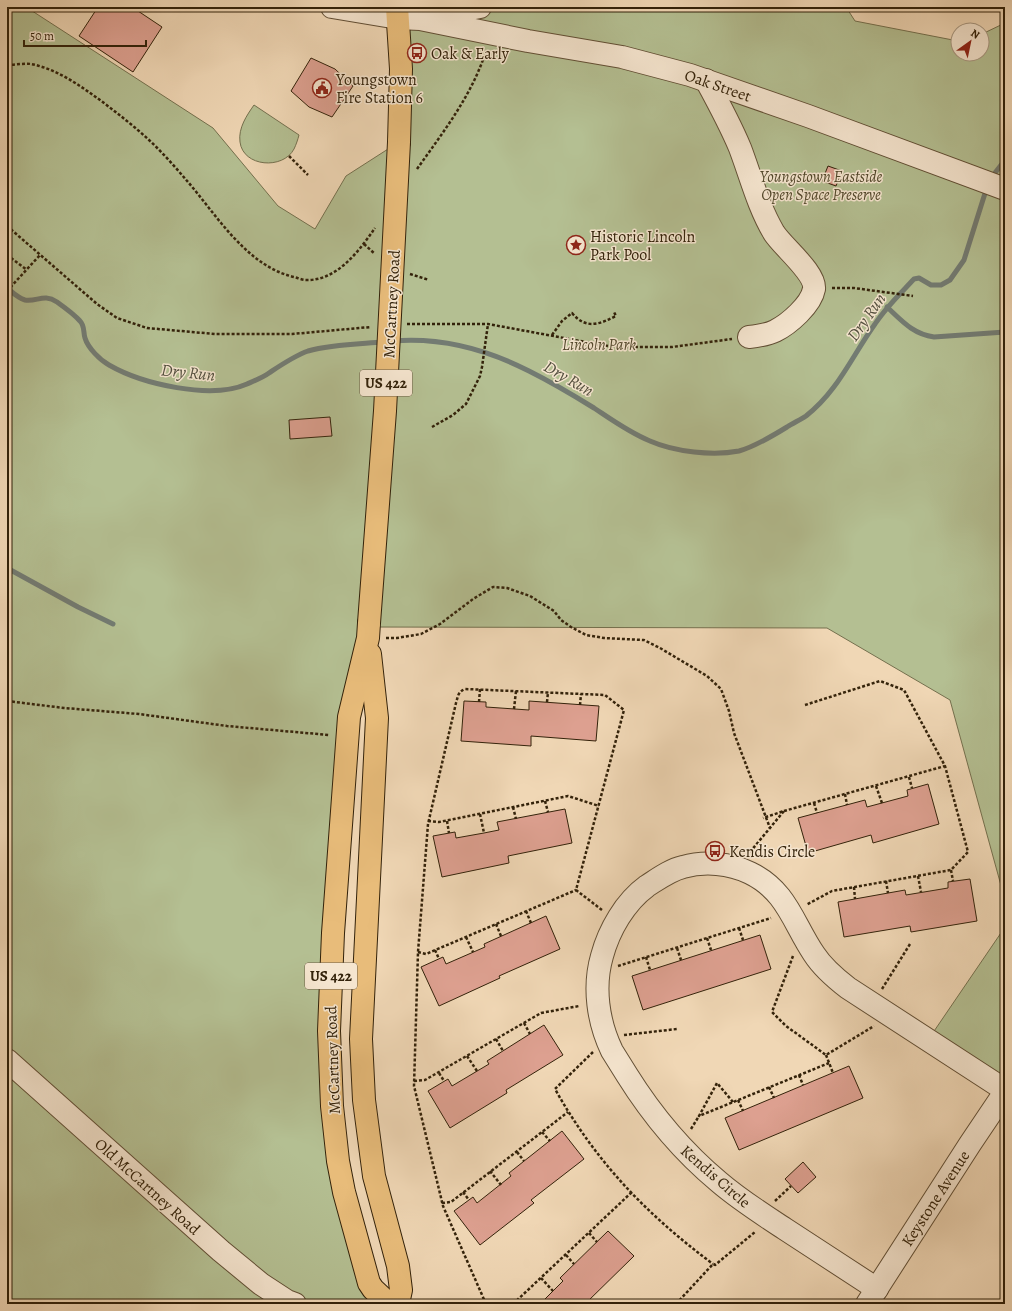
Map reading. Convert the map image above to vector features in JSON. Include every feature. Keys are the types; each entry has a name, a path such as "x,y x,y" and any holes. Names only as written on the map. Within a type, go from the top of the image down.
{"highway":[{"name":"McCartney Road","path":"389,1304 373,1289 369,1283 344,1192 338,1161 332,1106 329,1024 333,932 347,737 349,717 368,631 385,411 399,142 401,69 398,12"},
{"name":"McCartney Road","path":"368,631 377,718 361,1039 364,1100 374,1176 398,1266 401,1290 398,1304"}],"street":[{"name":"Oak Street","path":"332,7 423,13 492,33 622,57 690,74 1005,189"},
{"path":"423,13 480,7"},
{"path":"706,80 726,115 740,148 761,209 775,234 807,270 812,280 814,289 803,308 775,331 764,335 749,337"},
{"name":"Kendis Circle","path":"872,1296 718,1182 682,1147 638,1091 612,1050 604,1028 599,1005 597,986 599,965 605,943 616,921 627,906 643,889 662,876 682,867 718,864 730,866 752,874 767,883 777,892 791,911 813,953 821,964 835,978 1005,1091"},
{"name":"Old McCartney Road","path":"7,1060 221,1251 261,1284 287,1301 295,1304"},
{"name":"Keystone Avenue","path":"872,1296 1005,1091"}],"path":[{"path":"417,169 437,142 469,93 482,65 492,33"},
{"path":"7,65 30,64 56,71 82,87 150,141 189,183 230,235 258,260 283,275 305,280 322,278 341,268 359,251 377,225"},
{"path":"289,156 308,174"},
{"path":"7,226 40,255 7,291"},
{"path":"364,244 381,258"},
{"path":"7,255 26,270"},
{"path":"409,274 429,280"},
{"path":"814,289 854,288 913,296"},
{"path":"552,335 562,321 572,313 576,318 586,323 597,324 616,316 614,312"},
{"path":"432,428 453,415 466,404 477,384 482,367 488,324"},
{"path":"368,631 397,638 421,634 440,624 473,599 494,587 507,588 530,596 554,611 570,628 586,635 604,638 644,640 707,676 720,688 734,733 764,817 770,828"},
{"path":"612,968 791,911 805,906 832,891 951,870 968,852 945,766 904,690 880,680 805,705"},
{"path":"486,1304 442,1203 414,1086 418,952 428,821 458,694 465,689 605,695 624,710 576,890"},
{"path":"479,702 480,689"},
{"path":"514,709 516,691"},
{"path":"547,702 548,692"},
{"path":"580,705 581,694"},
{"path":"7,701 64,708 139,714 227,726 347,737"},
{"path":"764,817 945,766"},
{"path":"909,776 912,788"},
{"path":"876,786 882,803"},
{"path":"845,794 847,805"},
{"path":"428,821 447,821 568,796 599,806"},
{"path":"545,801 548,812"},
{"path":"814,803 817,813"},
{"path":"513,807 516,819"},
{"path":"750,853 784,811"},
{"path":"480,814 484,833"},
{"path":"447,821 449,833"},
{"path":"951,870 953,882"},
{"path":"918,876 921,892"},
{"path":"886,882 888,893"},
{"path":"854,887 855,899"},
{"path":"418,952 426,954 576,890"},
{"path":"576,890 616,921"},
{"path":"526,911 531,923"},
{"path":"496,924 501,936"},
{"path":"739,928 743,940"},
{"path":"466,936 473,952"},
{"path":"707,938 711,950"},
{"path":"881,990 910,944"},
{"path":"677,948 681,960"},
{"path":"435,950 439,959"},
{"path":"794,953 772,1012 786,1026 826,1055 833,1073"},
{"path":"646,958 650,970"},
{"path":"414,1081 425,1080 439,1073 541,1013 580,1006 599,1005"},
{"path":"524,1023 530,1034"},
{"path":"826,1055 876,1025"},
{"path":"621,1036 677,1029"},
{"path":"496,1039 503,1051"},
{"path":"594,1052 555,1089 568,1112 608,1169 656,1219 713,1264"},
{"path":"467,1056 477,1071"},
{"path":"699,1116 829,1062"},
{"path":"439,1073 444,1081"},
{"path":"799,1075 803,1085"},
{"path":"689,1133 717,1083 733,1102"},
{"path":"769,1087 774,1098"},
{"path":"738,1100 742,1111"},
{"path":"442,1203 451,1202 568,1112"},
{"path":"542,1132 550,1141"},
{"path":"516,1152 524,1161"},
{"path":"490,1172 501,1185"},
{"path":"774,1202 791,1186"},
{"path":"463,1192 469,1200"},
{"path":"513,1304 632,1193"},
{"path":"676,1304 713,1264 715,1265 757,1231"},
{"path":"589,1233 597,1242"},
{"path":"566,1255 574,1264"},
{"path":"541,1278 553,1291"},
{"path":"517,1300 520,1304"}],"green space":[{"name":"Lincoln Park","path":"7,7 26,7 213,128 278,206 315,229 346,176 399,142 398,18 480,7 846,7 855,21 950,39 950,62 990,62 990,30 1005,23 1005,900 950,700 827,628 369,627 333,933 344,1192 389,1304 7,1304"},
{"path":"254,105 299,135 294,149 289,156 273,163 264,163 248,157 243,150 240,142 240,132 246,117"},
{"path":"1005,927 1005,1090 928,1040"}],"building":[{"path":"98,7 132,7 162,27 133,72 79,36"},
{"name":"Youngstown Fire Station 6","path":"311,58 335,69 353,86 332,117 309,107 291,91"},
{"path":"828,166 842,171 836,186 822,181"},
{"path":"330,417 332,436 290,439 289,420"},
{"path":"464,701 486,702 486,707 529,710 529,701 599,706 596,741 531,736 531,746 461,741"},
{"path":"928,784 939,824 873,843 871,835 808,853 798,818 865,800 867,807 908,796 907,790"},
{"path":"565,809 572,843 508,856 509,863 442,877 433,836 455,832 456,838 499,830 497,822"},
{"path":"970,879 977,921 911,932 910,926 844,937 838,902 905,890 906,895 948,888 948,882"},
{"path":"546,916 560,949 499,976 500,978 439,1006 421,967 443,957 446,964 485,947 484,944"},
{"path":"760,935 771,969 643,1010 632,976"},
{"path":"544,1025 563,1055 506,1090 507,1093 450,1128 428,1091 448,1079 452,1086 489,1064 487,1061"},
{"path":"849,1066 863,1098 739,1150 725,1118"},
{"path":"562,1131 584,1159 531,1200 534,1203 480,1245 454,1211 473,1197 477,1203 511,1176 509,1173"},
{"path":"803,1162 816,1177 798,1193 785,1179"},
{"path":"608,1231 634,1256 585,1304 540,1304 563,1281 560,1278"}],"waterway":[{"name":"Dry Run","path":"991,178 1005,160"},
{"name":"Dry Run","path":"393,341 411,340 446,343 463,346 496,356 529,371 586,403 628,430 660,445 706,453 739,451 751,447 770,437 806,416 817,406 827,396 844,373 879,318 914,279 919,278 931,285 941,285 950,280 964,260 987,187"},
{"name":"Dry Run","path":"7,288 25,300 48,298 66,308 82,323 85,338 92,350 98,357 109,365 139,378 177,388 196,390 232,389 261,378 293,358 308,351 336,346 383,342"},
{"path":"887,307 914,330 934,337 1005,332"},
{"path":"7,568 78,607 113,624"}],"place":[{"name":"Oak & Early","path":"417,53"},
{"name":"Youngstown Fire Station 6","path":"322,88"},
{"name":"Historic Lincoln Park Pool","path":"576,245"},
{"name":"Kendis Circle","path":"715,851"}],"park label":[{"name":"Youngstown Eastside Open Space Preserve","path":"821,185"}]}
